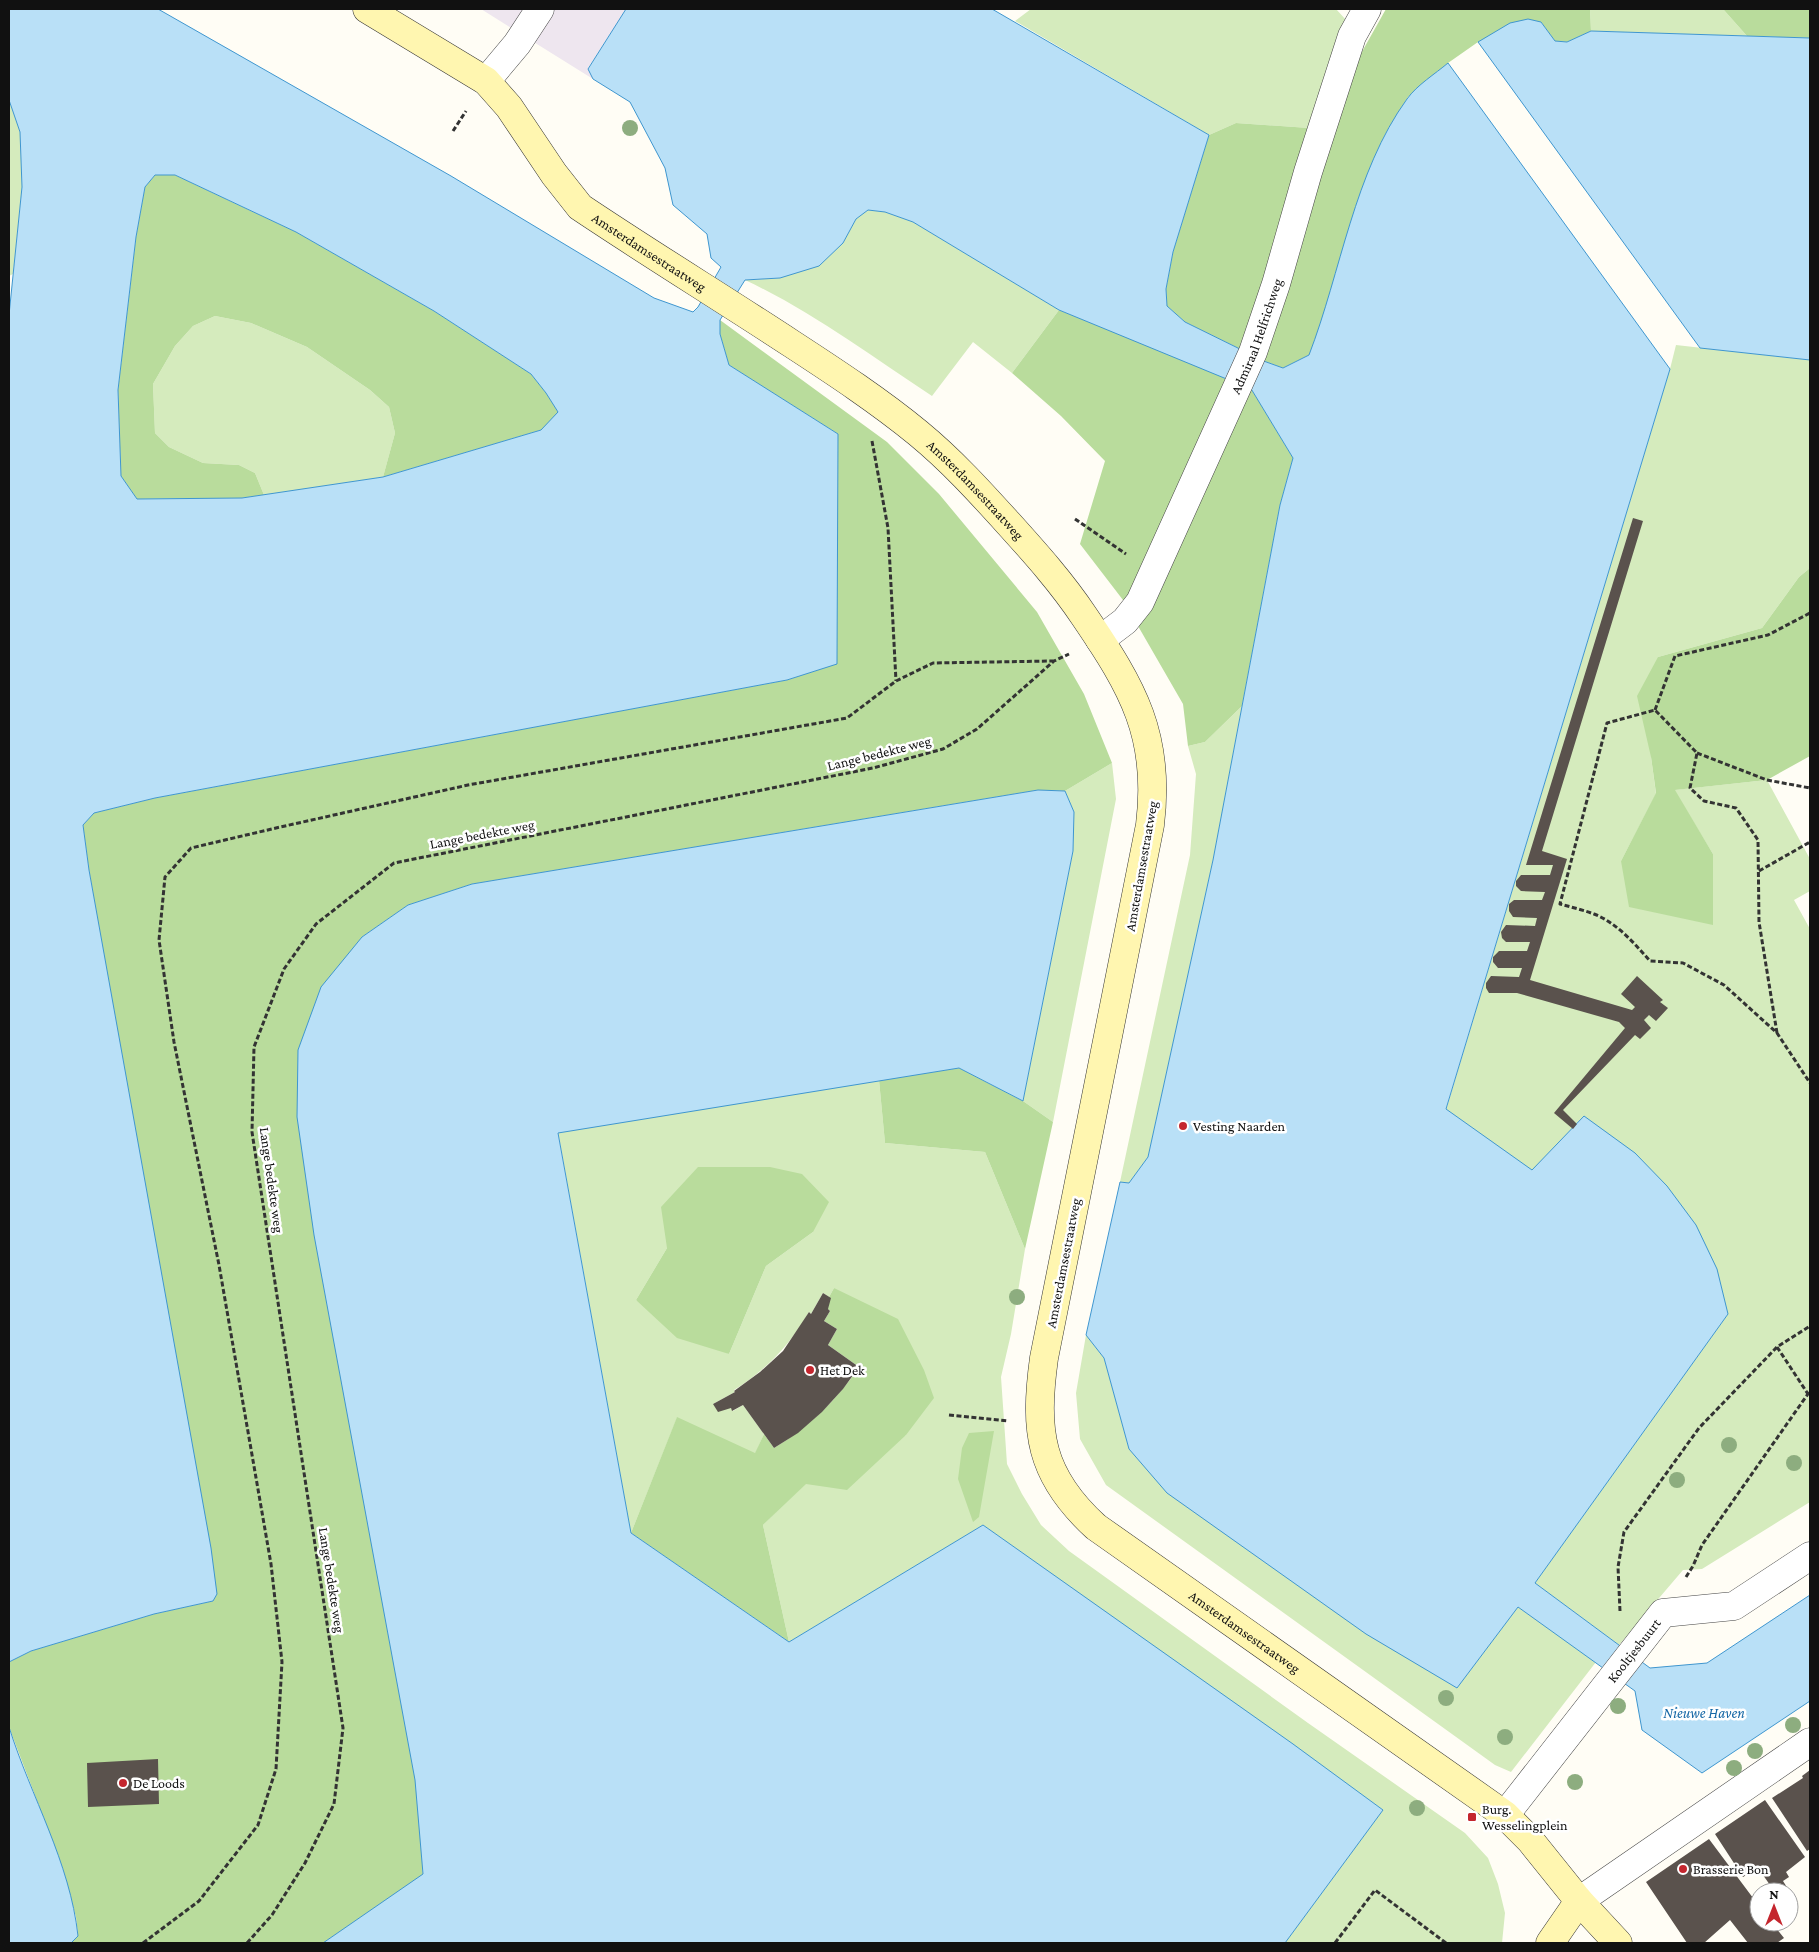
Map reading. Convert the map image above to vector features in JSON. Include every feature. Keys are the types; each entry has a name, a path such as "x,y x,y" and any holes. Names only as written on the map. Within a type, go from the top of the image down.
{"street":[{"name":"Amsterdamsestraatweg","path":"367,9 486,81 509,107 554,174 580,207 737,307 863,392 917,432 962,472 1055,576 1100,640 1134,698 1143,723 1150,744 1154,799 1044,1358 1039,1392 1039,1424 1051,1470 1062,1491 1079,1512 1096,1527 1505,1815 1530,1840 1579,1901 1618,1943"},
{"path":"486,81 517,44 540,9"},
{"name":"Admiraal Helfrichweg","path":"1100,640 1125,621 1140,602 1253,352 1276,284 1308,172 1352,36 1367,9"},
{"name":"Kooltjesbuurt","path":"1505,1815 1663,1613 1734,1606 1810,1556"},
{"path":"1550,1943 1579,1901 1810,1742"}],"path":[{"path":"863,392 888,528 896,681"},
{"path":"1075,519 1154,574"},
{"path":"1655,710 1675,656 1768,634 1810,613"},
{"name":"Lange bedekte weg","path":"247,1943 272,1915 306,1863 334,1804 343,1728 252,1132 254,1047 284,969 316,924 394,863 873,768 942,749 977,729 1054,661 1071,653 1076,660"},
{"path":"143,1943 200,1901 258,1825 276,1769 282,1662 269,1554 218,1265 174,1042 159,940 165,878 191,848 276,828 468,785 847,718 896,681 933,663 1054,661"},
{"path":"1655,710 1697,753 1767,780 1810,788"},
{"path":"1655,710 1607,723 1560,904 1595,914 1626,935 1650,961 1683,963 1724,985 1777,1033 1810,1083"},
{"path":"1697,753 1690,788 1704,801 1736,808 1758,840 1759,922 1777,1033"},
{"path":"1758,872 1810,842"},
{"path":"1639,1643 1621,1619 1620,1612 1618,1567 1624,1532 1699,1428 1777,1347 1810,1326"},
{"path":"1777,1347 1809,1392 1810,1397"},
{"path":"1663,1613 1693,1566 1702,1544 1809,1392"},
{"path":"949,1415 1039,1424"},
{"path":"1006,1416 1007,1428"},
{"path":"1336,1943 1375,1890 1446,1943"}],"shaded area":[{"path":"481,9 626,9 588,68 593,79"}],"green space":[{"path":"1031,9 1336,9 1347,21 1309,128 1236,123 1209,135 1015,21"},
{"path":"1386,9 1590,9 1591,31 1567,42 1555,41 1541,22 1478,42 1448,63 1408,97 1385,135 1362,189 1322,323 1309,355 1283,368 1258,359 1359,57"},
{"path":"1590,9 1723,9 1747,36 1591,31"},
{"path":"1723,9 1810,9 1810,38 1747,36"},
{"path":"9,100 20,132 22,187 13,274 9,276"},
{"path":"1236,123 1309,128 1244,351 1185,322 1167,306 1166,289 1173,252 1209,135"},
{"path":"155,175 175,175 296,232 434,311 531,374 559,413 541,430 383,477 395,433 389,407 370,390 307,347 251,323 215,316 193,326 175,346 153,384 155,433 169,447 203,463 239,465 255,473 264,495 242,498 137,499 121,476 118,390 136,237 145,187"},
{"path":"868,210 885,212 913,222 1059,310 1012,373 973,342 932,396 817,320 745,280 780,278 843,243 856,219"},
{"path":"1059,310 1250,387 1293,458 1280,505 1242,706 1205,742 1188,746 1183,704 1123,600 1080,544 1105,461 1061,416 1012,373"},
{"path":"215,316 251,323 307,347 370,390 389,407 395,433 383,477 264,495 255,473 239,465 203,463 169,447 155,433 153,384 175,346 193,326"},
{"path":"720,320 887,442 939,494 1037,612 1084,694 1112,763 1065,791 1038,790 472,884 408,905 362,937 423,1875 323,1943 71,1943 78,1935 76,1917 63,1869 9,1727 9,1662 31,1651 154,1614 213,1601 89,870 83,825 94,813 155,798 787,680 836,664 838,434 729,365 720,334"},
{"path":"1676,345 1810,360 1810,568 1799,577 1762,628 1658,657 1651,757 1656,794 1621,861 1713,854 1674,790 1767,780 1810,859 1810,891 1794,900 1810,929 1810,1502 1702,1569 1683,1570 1619,1645 1535,1583 1728,1314 1584,1116 1532,1171 1446,1110"},
{"path":"1810,568 1810,756 1767,780 1675,790 1713,854 1713,925 1629,907 1621,861 1656,793 1651,757 1637,696 1658,657 1762,628 1799,577"},
{"path":"1242,706 1213,860 1148,1157 1129,1183 1120,1182 1190,855 1196,774 1188,746 1205,742"},
{"path":"1112,763 1116,799 1053,1122 1023,1101 1073,851 1074,812 1065,791"},
{"path":"959,1068 1023,1101 1053,1122 1025,1249 985,1152 885,1143 879,1080"},
{"path":"879,1080 885,1143 985,1152 1025,1249 1011,1334 1001,1377 1007,1464 1022,1494 1041,1525 1069,1551 1465,1833 1488,1858 1498,1884 1505,1913 1502,1943 1285,1943 1383,1810 983,1525 789,1642 763,1525 806,1483 906,1435 834,1288 829,1297 823,1293 811,1314 809,1312 794,1335 766,1366 734,1390 735,1392 713,1404 731,1408 733,1411 743,1405 764,1434 755,1454 677,1418 631,1533 558,1132","holes":["813,1232 766,1266 729,1354 636,1300 667,1248"]},
{"path":"698,1167 770,1167 802,1174 829,1202 813,1232 766,1266 729,1354 677,1338 636,1300 667,1248 661,1207"},
{"path":"834,1288 898,1319 924,1370 934,1398 906,1435 847,1490 806,1484 763,1525 789,1642 631,1533 677,1417 755,1453 764,1434 774,1448 810,1422 841,1391 859,1367 828,1345 837,1329 824,1321 830,1311 828,1309 829,1297"},
{"path":"1086,1335 1104,1358 1129,1449 1457,1688 1518,1607 1596,1662 1511,1772 1495,1765 1106,1485 1080,1439 1076,1393"},
{"path":"994,1431 979,1517 973,1522 958,1479 962,1448 969,1433"}],"water":[{"path":"9,9 158,9 451,176 654,298 693,312 698,307 721,267 711,258 707,234 673,205 665,168 630,102 593,79 588,69 626,9 992,9 1209,135 1173,252 1166,289 1167,306 1185,322 1244,351 1229,380 1059,310 913,222 885,212 868,210 856,219 843,243 819,266 780,278 745,280 720,320 720,334 729,365 838,434 837,664 787,680 155,798 94,813 83,825 89,870 211,1548 217,1594 213,1601 154,1614 31,1651 9,1662 9,315 22,187 20,132 9,100","holes":["155,175 175,175 296,232 434,311 531,374 558,412 541,430 383,477 242,498 137,499 121,476 118,390 136,237 145,187"]},
{"path":"1528,19 1541,22 1555,41 1567,42 1591,31 1810,38 1810,360 1700,348 1478,42 1510,23"},
{"name":"Nieuwe Haven","path":"1448,63 1670,369 1446,1109 1532,1170 1584,1116 1635,1153 1667,1186 1696,1225 1717,1269 1728,1314 1535,1583 1650,1668 1707,1663 1810,1595 1810,1701 1702,1773 1642,1730 1635,1691 1518,1607 1457,1688 1366,1634 1167,1493 1129,1449 1104,1358 1086,1335 1120,1182 1129,1183 1148,1157 1213,860 1280,505 1293,458 1250,387 1258,359 1283,368 1309,355 1350,223 1374,158 1389,128 1407,99 1421,84"},
{"path":"1038,790 1065,791 1074,812 1073,851 1023,1101 959,1068 558,1133 631,1533 789,1642 983,1525 1293,1744 1383,1810 1285,1943 323,1943 423,1874 415,1780 314,1235 297,1117 298,1050 321,987 362,937 408,905 472,884"},
{"path":"9,1727 67,1882 78,1936 71,1943 9,1943"}],"building":[{"path":"1633,518 1643,521 1542,851 1567,859 1530,980 1632,1010 1635,1007 1621,994 1637,976 1663,1000 1660,1002 1668,1008 1656,1021 1649,1015 1644,1020 1651,1028 1640,1039 1635,1035 1563,1110 1577,1124 1573,1129 1554,1113 1625,1028 1619,1022 1517,993 1489,993 1486,983 1491,976 1519,977 1522,968 1498,968 1493,962 1493,957 1499,951 1527,951 1530,942 1506,942 1502,938 1501,932 1506,925 1535,926 1537,918 1513,917 1509,911 1509,904 1514,900 1542,900 1545,892 1521,891 1516,886 1516,881 1521,875 1550,875 1553,865 1526,865"},
{"name":"Het Dek","path":"823,1293 831,1298 828,1309 830,1311 824,1321 837,1329 828,1345 859,1367 843,1389 822,1412 798,1433 774,1448 743,1405 732,1411 731,1408 718,1412 713,1404 735,1392 783,1351 809,1312 811,1314"},
{"name":"De Loods","path":"158,1759 159,1804 88,1807 87,1763"},
{"path":"1810,1770 1810,1849 1807,1851 1772,1798 1803,1778 1802,1776"},
{"path":"1765,1800 1805,1857 1786,1872 1789,1877 1784,1882 1768,1882 1758,1868 1743,1877 1715,1834"},
{"path":"1709,1839 1749,1893 1749,1932 1779,1932 1784,1938 1777,1943 1748,1943 1730,1920 1704,1943 1687,1943 1646,1882"}],"place":[{"name":"Vesting Naarden","path":"1183,1126"},
{"name":"Het Dek","path":"810,1370"},
{"name":"De Loods","path":"123,1783"},
{"name":"Burg. Wesselingplein","path":"1472,1817"},
{"name":"Brasserie Bon","path":"1683,1869"}]}
